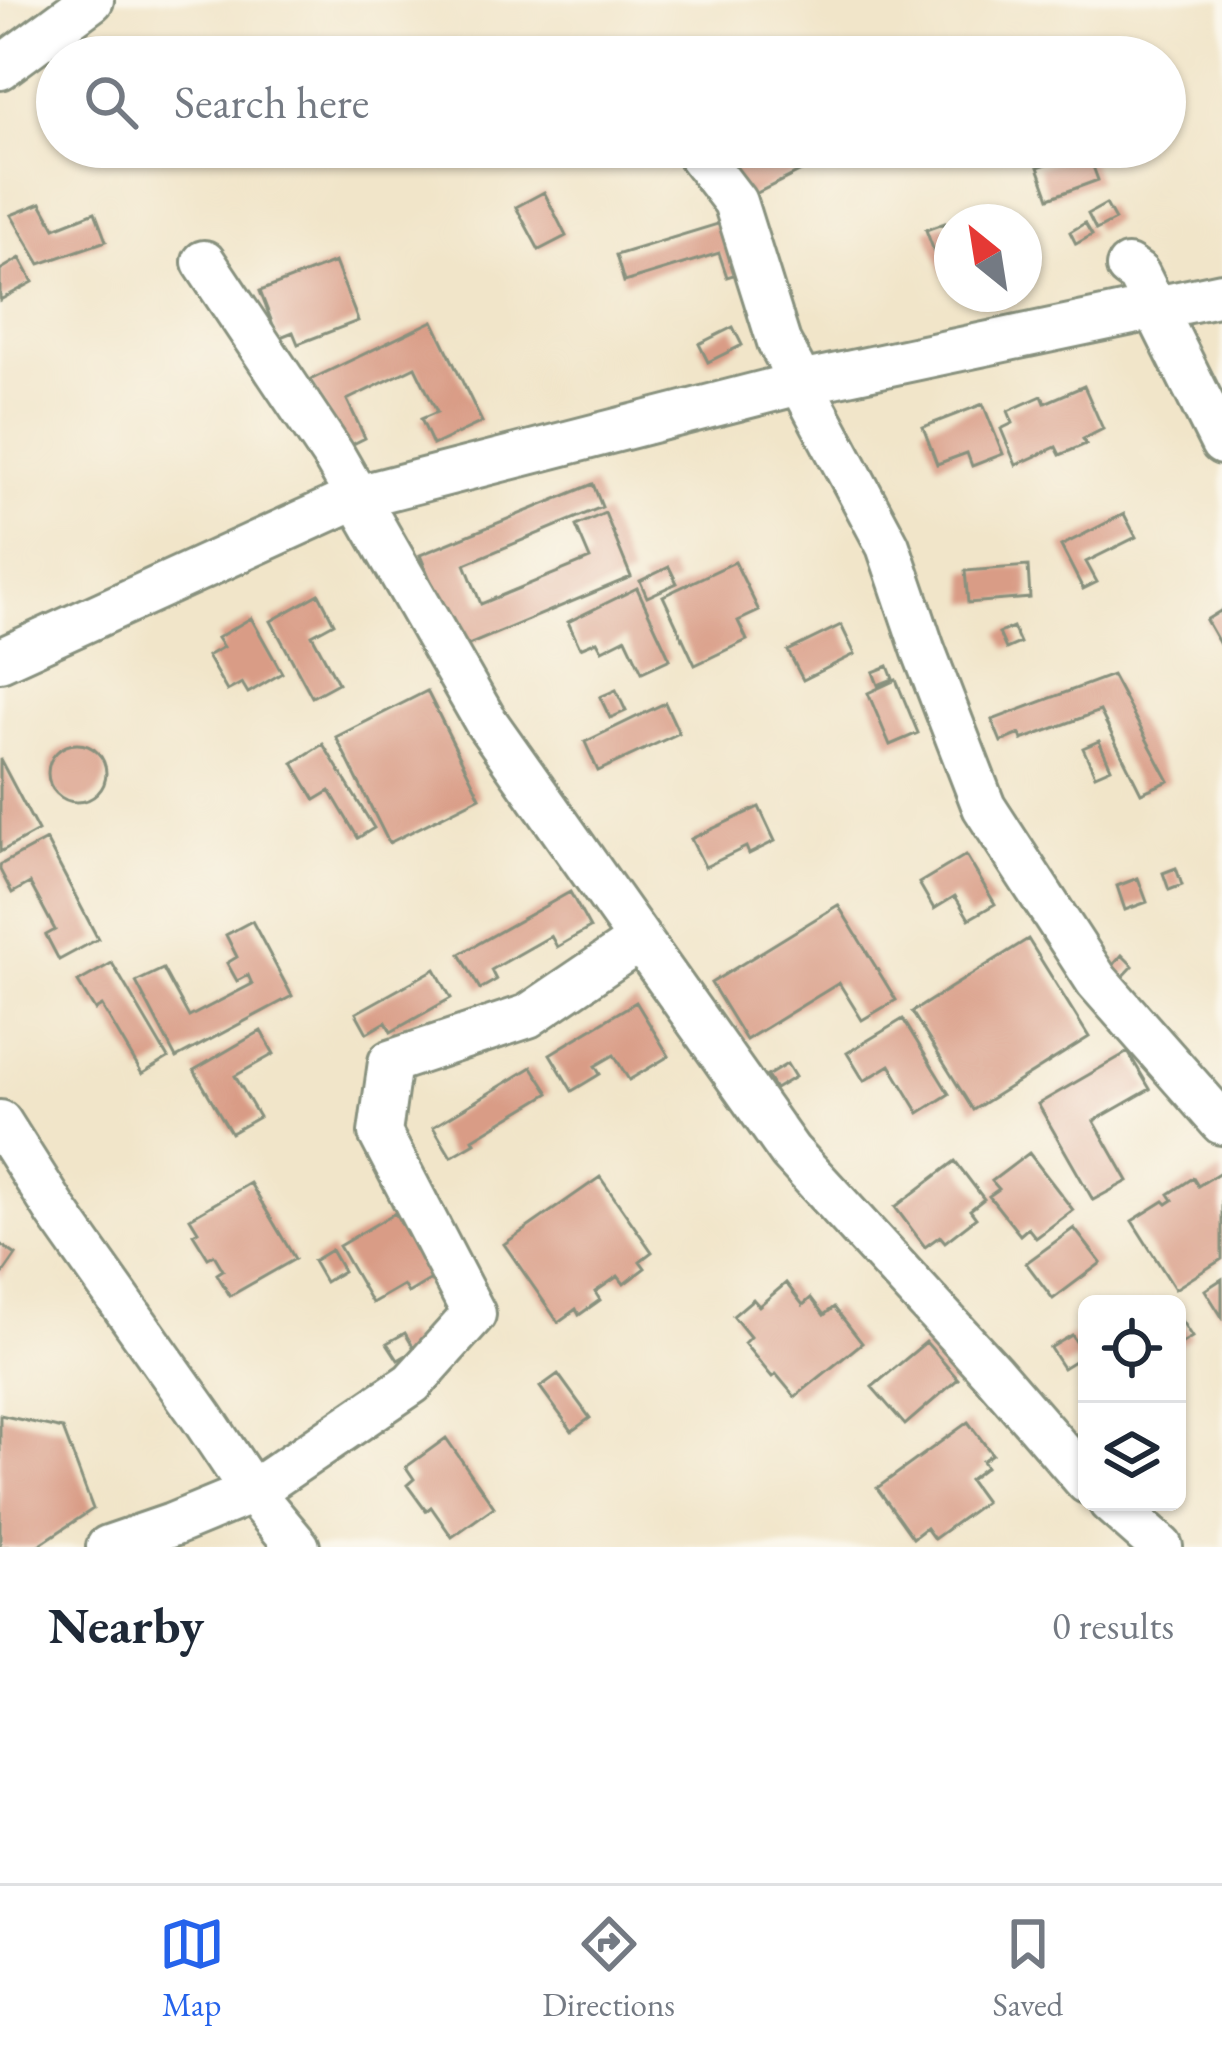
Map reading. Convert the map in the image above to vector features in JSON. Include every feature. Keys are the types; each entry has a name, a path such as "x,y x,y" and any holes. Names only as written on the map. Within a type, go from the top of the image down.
{"street":[{"path":"43,36 92,0"},
{"path":"0,68 36,41"},
{"path":"709,168 735,202 778,342 888,546 984,807 1097,981 1222,1124"},
{"path":"204,262 333,455 486,722 790,1152 1078,1471"},
{"path":"1128,267 1138,274 1222,443"},
{"path":"0,660 356,497 800,382 1222,294"},
{"path":"108,1547 252,1492 412,1383 474,1314 380,1133 390,1062 528,1016 640,940"},
{"path":"0,1122 252,1492 298,1547"}],"building":[{"path":"727,168 807,168 743,200"},
{"path":"1038,168 1094,168 1098,180 1049,198"},
{"path":"544,192 566,236 539,250 516,207"},
{"path":"41,203 55,228 95,212 106,241 40,264 11,215"},
{"path":"1106,204 1115,220 1096,230 1088,214"},
{"path":"734,219 750,270 727,277 719,253 624,282 616,255"},
{"path":"1085,223 1092,235 1076,244 1070,232"},
{"path":"934,227 934,251 926,230"},
{"path":"20,258 33,282 0,300 0,270"},
{"path":"335,262 358,321 298,344 293,332 278,338 260,291"},
{"path":"433,321 482,422 433,445 421,419 437,412 415,367 347,400 365,438 343,449 310,380"},
{"path":"733,327 742,345 708,362 699,344"},
{"path":"1084,386 1103,429 1083,439 1086,444 1060,455 1056,447 1016,465 1001,429 1013,423 1008,411 1042,396 1045,403"},
{"path":"983,404 1003,454 972,466 967,453 937,464 923,427"},
{"path":"593,484 602,507 465,564 481,604 590,559 576,526 605,513 631,577 459,649 420,555"},
{"path":"1124,514 1136,537 1086,562 1097,582 1083,589 1061,546"},
{"path":"735,562 759,611 738,621 747,640 695,665 663,596"},
{"path":"1028,566 1030,598 968,603 965,571"},
{"path":"669,567 677,583 647,597 640,581"},
{"path":"637,588 670,659 642,672 626,638 602,650 597,641 580,648 568,622"},
{"path":"319,594 334,623 312,635 338,683 312,697 271,621"},
{"path":"1222,610 1222,648 1206,620"},
{"path":"251,618 282,673 248,693 242,683 227,691 207,656 223,647 217,638"},
{"path":"841,625 855,654 803,680 788,651"},
{"path":"1013,627 1020,643 1006,649 999,633"},
{"path":"888,666 893,679 878,685 873,672"},
{"path":"1112,675 1169,781 1141,793 1100,711 1022,740 1020,734 1001,742 992,720"},
{"path":"896,680 918,733 890,745 868,693"},
{"path":"616,690 626,711 610,718 600,697"},
{"path":"427,691 480,797 389,843 336,737"},
{"path":"665,703 679,733 598,771 585,742"},
{"path":"1099,741 1111,768 1095,775 1083,748"},
{"path":"77,744 98,752 106,773 98,794 77,802 56,794 48,773 56,752"},
{"path":"323,744 374,828 358,838 330,791 315,800 293,763"},
{"path":"0,759 38,831 0,852"},
{"path":"759,807 775,841 749,854 746,847 705,867 691,839"},
{"path":"46,840 98,939 59,960 46,935 55,930 30,883 12,893 0,870 0,865"},
{"path":"966,855 995,904 969,919 955,896 934,909 919,883"},
{"path":"1176,868 1182,885 1169,890 1163,873"},
{"path":"1138,878 1147,902 1125,910 1117,886"},
{"path":"570,892 590,928 557,947 551,936 491,970 496,980 480,989 460,954"},
{"path":"838,905 896,1000 862,1020 839,983 746,1040 711,983"},
{"path":"252,921 292,996 176,1058 136,982 163,969 189,1017 252,984 248,975 237,981 227,963 237,957 226,935"},
{"path":"1028,939 1089,1037 973,1110 912,1012"},
{"path":"1122,955 1133,966 1120,980 1109,970"},
{"path":"112,963 168,1058 142,1074 102,1006 95,1010 78,982"},
{"path":"435,969 451,998 391,1032 386,1022 367,1033 356,1013"},
{"path":"636,1002 669,1056 629,1080 614,1055 595,1066 600,1074 572,1091 550,1054"},
{"path":"903,1019 949,1094 919,1113 890,1065 864,1081 847,1053"},
{"path":"261,1031 274,1054 235,1076 259,1117 231,1133 194,1070"},
{"path":"1128,1052 1150,1089 1094,1121 1128,1181 1093,1200 1038,1104"},
{"path":"787,1064 795,1077 775,1089 767,1076"},
{"path":"532,1067 549,1093 451,1157 433,1127"},
{"path":"1029,1153 1073,1210 1036,1238 1028,1228 1020,1235 989,1196 999,1189 992,1181"},
{"path":"955,1161 984,1199 970,1210 976,1218 945,1242 940,1236 925,1247 895,1207"},
{"path":"1222,1171 1222,1259 1175,1289 1132,1221 1173,1200 1169,1194 1193,1178 1198,1186"},
{"path":"600,1177 652,1252 640,1261 645,1268 624,1284 618,1276 595,1292 600,1300 558,1322 504,1244"},
{"path":"250,1183 295,1259 230,1296 217,1274 223,1270 214,1255 208,1258 193,1234 198,1231 190,1218"},
{"path":"395,1213 433,1278 408,1293 403,1285 372,1303 339,1246"},
{"path":"1074,1228 1101,1263 1053,1299 1026,1263"},
{"path":"0,1244 16,1255 0,1278"},
{"path":"331,1250 343,1271 325,1282 313,1261"},
{"path":"1222,1279 1222,1317 1205,1290"},
{"path":"786,1283 803,1305 811,1298 824,1315 834,1307 862,1343 795,1397 744,1343 750,1337 733,1316 753,1299 759,1306"},
{"path":"405,1333 415,1350 398,1360 387,1343"},
{"path":"1072,1335 1078,1359 1063,1368 1050,1348"},
{"path":"926,1342 958,1379 905,1425 872,1387"},
{"path":"558,1374 590,1418 572,1431 540,1387"},
{"path":"0,1415 63,1429 93,1509 36,1547 0,1547"},
{"path":"968,1422 992,1454 982,1461 986,1467 969,1480 985,1502 934,1539 926,1528 913,1538 877,1488"},
{"path":"446,1438 494,1507 452,1537 431,1507 426,1511 407,1485 414,1479 406,1467"}]}
